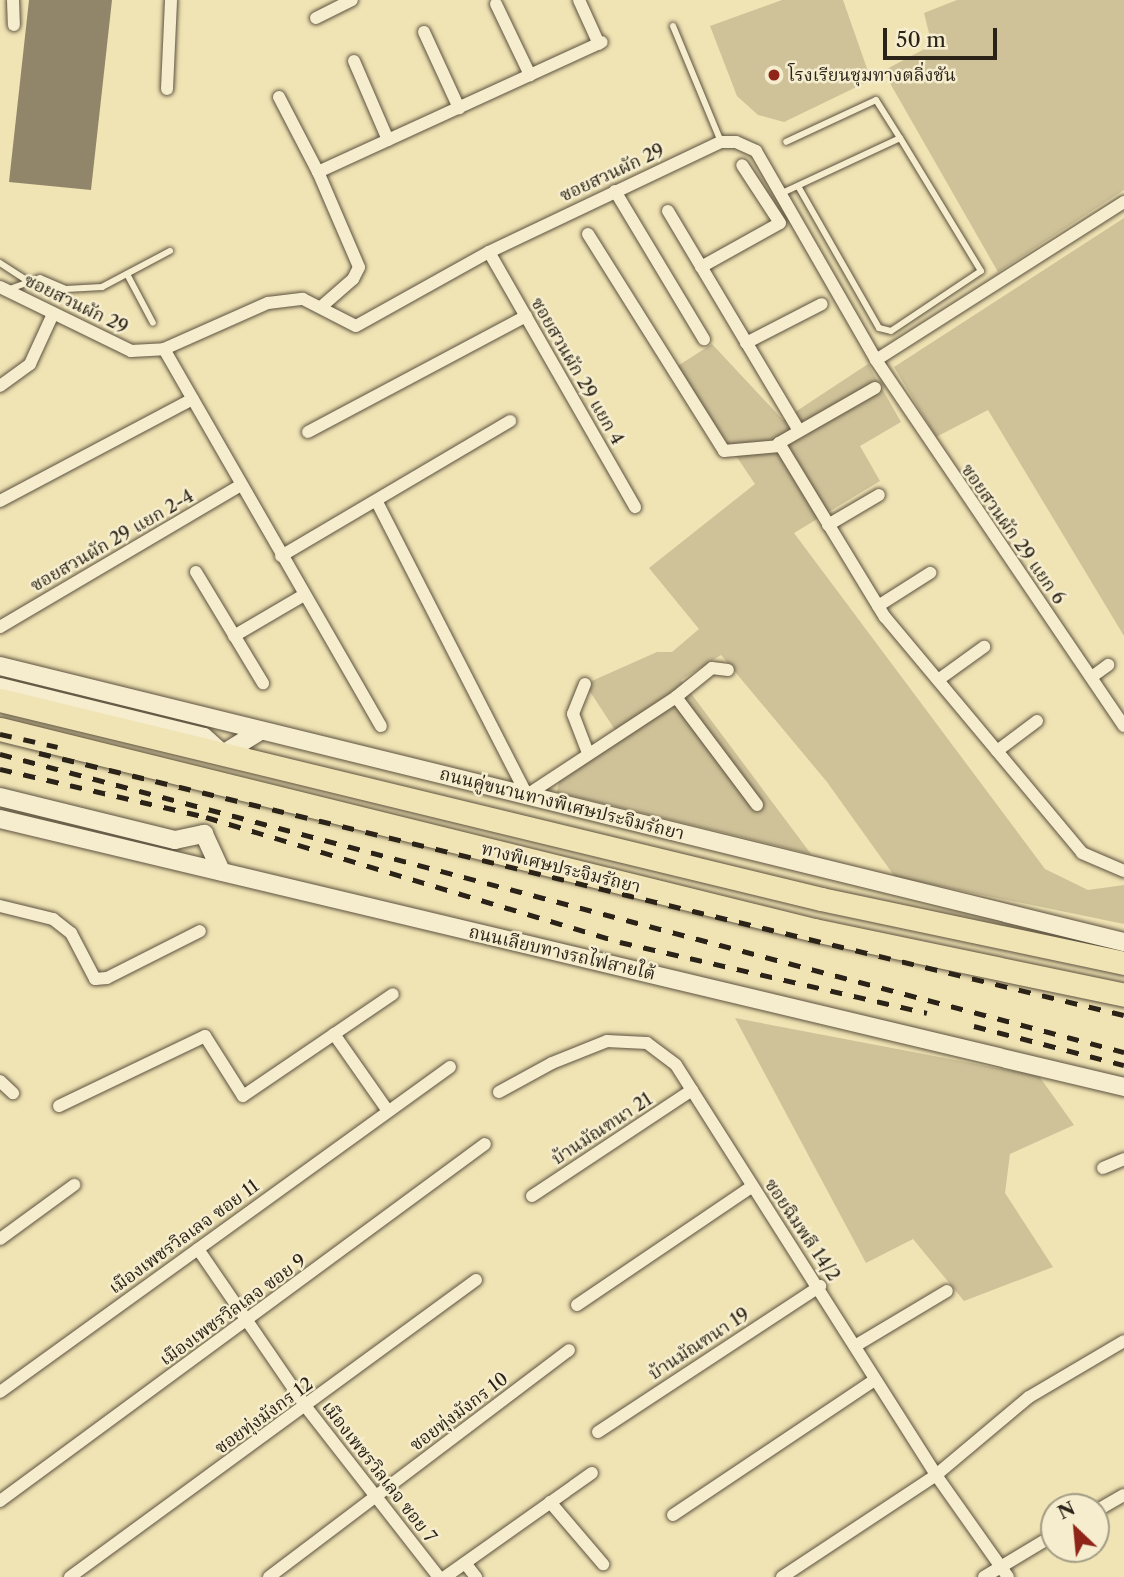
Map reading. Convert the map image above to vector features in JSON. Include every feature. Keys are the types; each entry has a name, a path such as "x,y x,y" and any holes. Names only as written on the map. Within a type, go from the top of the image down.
{"highway":[{"name":"ทางพิเศษประจิมรัถยา","path":"0,700 821,899 1124,962"},
{"name":"ทางพิเศษประจิมรัถยา","path":"0,729 814,930 1124,995"}],"main road":[{"name":"ถนนคู่ขนานทางพิเศษประจิมรัถยา","path":"0,666 1124,942"},
{"path":"0,687 204,737 223,754 260,731"},
{"path":"0,797 175,839 204,834 220,871"},
{"name":"ถนนเลียบทางรถไฟสายใต้","path":"0,819 1124,1087"}],"street":[{"path":"13,0 14,25"},
{"path":"167,89 171,0"},
{"path":"316,18 352,0"},
{"path":"318,172 601,43 579,0"},
{"path":"496,4 530,75"},
{"path":"424,32 459,108"},
{"path":"354,61 388,140"},
{"path":"279,97 318,172 359,267 354,279 321,307"},
{"path":"721,142 736,142 756,151 876,360 1124,202"},
{"name":"ซอยสวนผัก 29","path":"4,288 131,351 164,349 268,303 303,299 356,326 489,252 721,142"},
{"path":"701,267 780,223 741,165"},
{"path":"615,191 704,340"},
{"path":"668,211 799,431"},
{"path":"588,234 724,451 780,446"},
{"name":"ซอยสวนผัก 29 แยก 4","path":"489,252 635,507"},
{"path":"747,344 822,304"},
{"path":"0,386 30,364 53,314"},
{"path":"308,432 526,316"},
{"path":"164,349 381,726"},
{"name":"ซอยสวนผัก 29 แยก 6","path":"876,360 962,493 1093,676 1124,726"},
{"path":"875,388 779,443 780,446 878,606 1082,853 1124,871"},
{"path":"0,501 193,399"},
{"path":"281,556 510,421"},
{"name":"ซอยสวนผัก 29 แยก 2-4","path":"0,627 242,485"},
{"path":"828,525 879,495"},
{"path":"376,502 527,795 676,697 712,668 728,670"},
{"path":"196,572 263,683"},
{"path":"878,606 930,573"},
{"path":"234,636 304,595"},
{"path":"938,680 984,647"},
{"path":"1093,676 1108,665"},
{"path":"584,684 573,714 588,753"},
{"path":"676,697 757,805"},
{"path":"998,751 1037,721"},
{"path":"0,906 53,919 71,933 95,979 107,978 200,931"},
{"path":"59,1107 205,1036 243,1096 393,994"},
{"path":"334,1034 388,1111"},
{"name":"ซอยฉิมพลี 14/2","path":"499,1092 552,1063 607,1041 647,1043 676,1065 751,1187 820,1286 875,1380 936,1475 1004,1572"},
{"name":"เมืองเพชรวิลเลจ ซอย 11","path":"0,1392 450,1067"},
{"path":"0,1081 13,1093"},
{"name":"บ้านมัณฑนา 21","path":"532,1196 692,1090"},
{"name":"เมืองเพชรวิลเลจ ซอย 9","path":"0,1501 485,1144"},
{"path":"1103,1168 1124,1159"},
{"path":"0,1238 74,1185"},
{"path":"577,1305 751,1187"},
{"name":"เมืองเพชรวิลเลจ ซอย 7","path":"198,1249 306,1407 439,1577"},
{"name":"ซอยทุ่งมังกร 12","path":"70,1577 306,1407 476,1280"},
{"name":"บ้านมัณฑนา 19","path":"598,1432 820,1286"},
{"path":"855,1346 947,1291"},
{"path":"782,1577 936,1475 1029,1397 1124,1341"},
{"name":"ซอยทุ่งมังกร 10","path":"269,1577 569,1350"},
{"path":"673,1515 875,1380"},
{"path":"445,1577 592,1473"},
{"path":"550,1502 603,1564"},
{"path":"984,1577 1004,1572 1040,1545"},
{"path":"465,1563 476,1577"}],"lane":[{"path":"673,26 721,142"},
{"path":"786,142 876,100 981,271 891,331 878,328 798,186"},
{"path":"780,194 900,138"},
{"path":"4,288 40,278 81,291 102,287 170,251"},
{"path":"1,263 26,280"},
{"path":"127,274 153,323"}],"shaded area":[{"path":"782,0 843,0 871,80 784,122 758,115 737,96 710,26"},
{"path":"957,0 1124,0 1124,190 998,272 883,71 932,45 924,13"},
{"path":"1124,218 1124,636 988,410 936,437 894,367"},
{"path":"712,344 783,420 868,364 901,422 860,446 880,481 794,533 1045,869 1088,890 1124,885 1124,924 895,877 827,782 721,655 681,680 811,854 557,792 559,781 621,739 585,684 657,652 672,652 699,629 649,568 755,484 676,367"},
{"path":"735,1018 1039,1076 1074,1125 1010,1154 1005,1193 1053,1267 964,1301 913,1239 866,1263"}],"building":[{"path":"29,0 112,0 91,190 9,182"}],"railway":[{"path":"0,734 58,747"},
{"path":"39,753 1124,1015"},
{"path":"0,754 1124,1052"},
{"path":"0,769 206,817 620,942 927,1013"},
{"path":"974,1026 1124,1065"}],"place":[{"name":"โรงเรียนชุมทางตลิ่งชัน","path":"774,75"}]}
